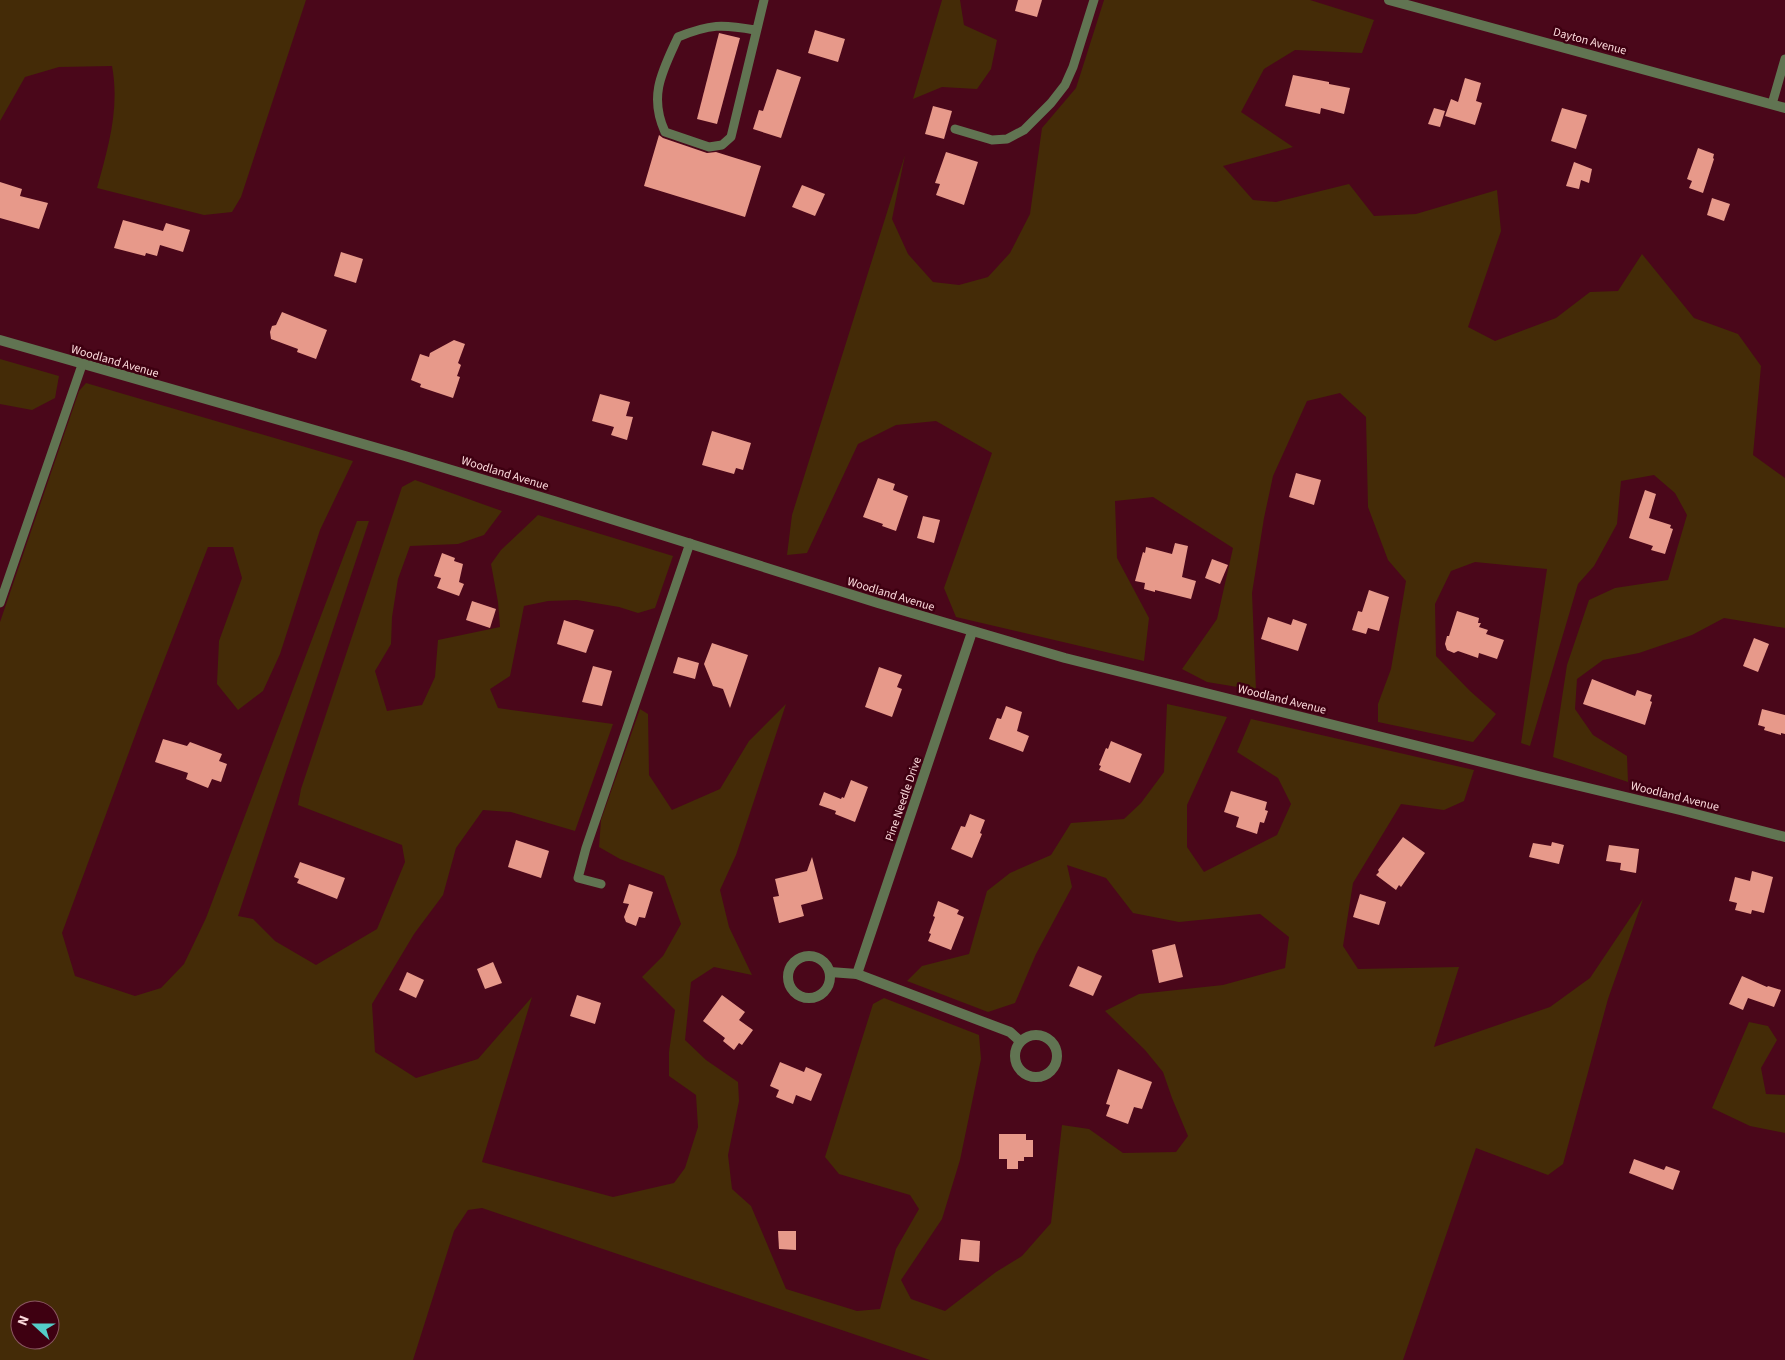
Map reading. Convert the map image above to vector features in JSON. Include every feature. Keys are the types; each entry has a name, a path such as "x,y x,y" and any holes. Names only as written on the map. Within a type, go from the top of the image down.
{"street":[{"name":"Dayton Avenue","path":"1389,0 1785,108"},
{"name":"Woodland Avenue","path":"0,340 405,456 972,632 1065,658 1785,837"},
{"name":"Pine Needle Drive","path":"857,974 972,632"},
{"path":"810,955 823,960 830,972 828,986 818,996 811,998 797,995 788,983 787,976 792,963 803,956 810,955"},
{"path":"830,972 857,974 1010,1032 1020,1041"},
{"path":"1032,1035 1038,1035 1050,1040 1057,1052 1057,1058 1055,1065 1044,1076 1030,1077 1023,1074 1018,1068 1014,1055 1020,1041 1032,1035"}],"lane":[{"path":"756,30 726,24 699,28 678,37 659,78 656,102 659,120 665,132 708,147 722,145 730,137 764,0"},
{"path":"955,129 992,140 1007,139 1024,130 1052,103 1065,85 1073,67 1094,0"},
{"path":"1772,104 1785,59"},
{"path":"0,603 82,365"},
{"path":"601,884 578,878 586,848 690,544"}],"shaded area":[{"path":"0,0 306,0 241,197 232,212 204,215 97,188 109,143 114,113 115,98 112,66 59,67 25,77 0,121"},
{"path":"942,0 960,0 964,25 997,40 991,69 977,89 942,87 913,99"},
{"path":"1104,0 1310,0 1374,20 1362,53 1295,50 1264,69 1241,112 1293,147 1223,166 1253,200 1276,202 1349,184 1374,216 1416,214 1497,190 1501,231 1468,327 1495,341 1556,318 1590,292 1618,291 1642,254 1694,318 1738,334 1761,366 1753,455 1785,478 1785,628 1724,618 1692,635 1639,653 1603,660 1577,679 1575,709 1593,735 1627,756 1628,782 1553,757 1567,665 1589,600 1615,588 1668,580 1687,515 1675,493 1654,475 1621,481 1617,524 1594,566 1578,584 1530,746 1521,743 1547,569 1475,562 1451,571 1435,604 1436,656 1470,691 1496,714 1473,742 1378,722 1378,704 1391,669 1406,581 1388,560 1368,507 1366,417 1340,393 1307,401 1273,476 1252,593 1256,690 1207,682 1182,669 1217,619 1233,548 1153,497 1115,501 1117,558 1149,618 1144,661 956,617 944,588 992,453 936,421 896,425 858,444 807,553 787,555 792,515 905,155 892,219 908,254 933,282 959,285 988,277 1010,253 1030,214 1042,128 1076,88"},
{"path":"0,359 59,376 55,398 32,410 0,404"},
{"path":"86,383 353,461 320,530 280,654 263,691 238,710 217,684 219,641 242,578 233,547 208,547 142,717 62,933 75,976 135,996 161,988 184,964 206,918 357,521 369,521 238,916 253,919 275,941 316,965 377,929 405,862 402,845 298,805 301,789 402,487 415,480 502,511 484,535 458,544 410,546 398,579 392,617 391,644 375,671 387,711 422,705 435,677 438,640 500,627 498,602 491,564 501,550 538,515 673,556 655,608 638,613 619,607 577,600 548,601 524,606 510,676 490,689 498,708 613,724 575,831 511,812 483,810 456,848 443,895 414,934 372,1004 375,1052 416,1078 478,1059 532,997 482,1162 613,1197 674,1183 685,1168 698,1127 696,1095 669,1076 669,1052 675,1010 642,977 663,956 681,924 664,876 620,859 599,847 601,820 640,709 648,714 649,775 672,810 720,789 749,741 786,704 736,855 720,890 729,927 752,975 714,967 691,982 685,1040 706,1060 738,1082 739,1101 728,1155 732,1189 751,1206 786,1289 857,1311 880,1309 896,1249 919,1209 910,1195 839,1174 825,1157 873,1004 884,998 979,1035 981,1059 960,1160 942,1219 901,1280 911,1299 945,1311 996,1272 1022,1256 1051,1223 1062,1125 1089,1129 1123,1153 1176,1152 1188,1136 1163,1072 1145,1050 1105,1011 1139,994 1223,985 1285,968 1289,937 1260,914 1179,922 1133,913 1106,878 1067,865 1072,887 1036,954 1015,1003 988,1012 907,981 922,966 969,954 987,891 1010,873 1051,855 1071,823 1124,819 1141,803 1164,772 1167,704 1227,717 1187,805 1187,847 1204,872 1277,835 1291,804 1278,778 1237,752 1251,719 1474,770 1464,801 1444,810 1401,804 1353,883 1343,946 1358,969 1459,967 1434,1047 1550,1007 1590,978 1643,899 1608,999 1563,1164 1548,1175 1476,1148 1403,1360 930,1360 482,1208 468,1210 454,1231 413,1360 0,1360 0,622 79,391"},
{"path":"1749,1022 1768,1026 1777,1040 1761,1068 1766,1094 1785,1095 1785,1133 1750,1126 1712,1108"}],"building":[{"path":"1018,0 1042,0 1037,17 1015,11"},
{"path":"815,30 845,39 838,62 808,53"},
{"path":"719,33 740,38 717,124 697,119"},
{"path":"777,69 801,77 781,138 753,129 759,110 763,111"},
{"path":"1293,75 1350,88 1344,114 1321,108 1320,114 1285,106"},
{"path":"1465,78 1481,83 1476,101 1482,103 1475,125 1445,116 1451,99 1458,102"},
{"path":"933,106 952,111 944,139 925,134"},
{"path":"1434,108 1445,111 1440,127 1428,124"},
{"path":"1562,108 1587,115 1576,149 1551,141"},
{"path":"659,135 707,153 716,152 761,166 745,217 644,186"},
{"path":"1698,148 1714,154 1703,193 1689,188 1692,181 1687,179"},
{"path":"946,152 978,162 964,205 936,195 940,184 935,183"},
{"path":"1574,162 1592,169 1589,183 1581,180 1579,189 1566,186"},
{"path":"0,182 22,189 20,196 48,203 39,229 0,218"},
{"path":"802,185 825,194 815,216 792,207"},
{"path":"1712,198 1730,204 1724,221 1707,215"},
{"path":"123,220 163,231 166,223 190,230 183,252 160,245 157,256 146,253 145,256 114,248"},
{"path":"341,252 363,259 356,283 334,276"},
{"path":"282,312 327,330 316,359 297,352 298,349 271,339 270,332 272,326 276,325"},
{"path":"454,340 465,344 458,363 461,365 457,376 460,377 453,398 420,387 421,384 411,380 420,354 429,357 430,353"},
{"path":"600,394 630,402 626,416 633,417 627,440 611,435 614,427 592,421"},
{"path":"712,431 751,443 743,470 736,468 734,474 702,465"},
{"path":"1296,473 1321,480 1314,505 1289,497"},
{"path":"878,478 895,484 893,490 908,496 896,531 863,517"},
{"path":"1645,490 1656,494 1649,518 1671,525 1670,528 1673,529 1665,554 1651,550 1653,546 1629,538"},
{"path":"923,516 940,520 934,543 917,538"},
{"path":"1175,543 1188,546 1182,577 1196,581 1191,599 1144,589 1145,583 1135,581 1146,547 1172,554"},
{"path":"442,553 455,558 454,561 463,564 459,582 464,584 459,596 437,588 441,578 434,576"},
{"path":"1212,559 1228,565 1220,584 1205,578"},
{"path":"1369,590 1389,597 1379,631 1368,628 1366,634 1352,630 1358,611 1362,612"},
{"path":"472,601 496,609 490,628 466,620"},
{"path":"1457,611 1479,618 1478,623 1481,623 1479,627 1488,630 1486,634 1504,640 1497,659 1479,653 1478,658 1458,651 1454,653 1447,650 1445,644 1447,636 1449,636"},
{"path":"1268,617 1291,625 1293,619 1307,624 1298,651 1261,639"},
{"path":"564,620 594,630 586,653 557,644"},
{"path":"1754,638 1769,644 1758,672 1743,666"},
{"path":"712,643 748,655 730,708 723,689 713,686 704,664"},
{"path":"678,657 699,663 695,679 673,673"},
{"path":"593,666 612,671 602,706 582,702"},
{"path":"879,667 902,675 897,687 902,689 892,717 865,707"},
{"path":"1592,679 1635,696 1637,690 1652,695 1650,701 1652,702 1645,725 1583,704"},
{"path":"1006,706 1022,712 1017,731 1029,736 1023,752 989,739 997,718 1001,719"},
{"path":"1762,709 1785,715 1785,734 1781,733 1781,735 1764,730 1765,727 1758,725"},
{"path":"163,739 187,746 190,742 222,754 219,761 227,764 221,782 212,779 208,788 186,779 188,773 155,762"},
{"path":"1111,741 1142,754 1130,783 1099,770 1101,766 1099,765 1106,748 1108,749"},
{"path":"851,780 868,787 855,822 835,814 836,811 819,805 824,792 841,799 842,797 844,798"},
{"path":"1231,791 1267,802 1265,810 1268,811 1264,823 1260,822 1257,834 1236,827 1239,817 1224,812"},
{"path":"970,814 985,820 980,833 982,834 972,858 951,849 961,826 965,827"},
{"path":"1403,837 1425,853 1401,887 1399,885 1396,890 1376,875"},
{"path":"516,840 549,851 541,878 508,867"},
{"path":"1552,842 1564,845 1559,864 1529,857 1533,843 1551,846"},
{"path":"1609,845 1639,849 1636,873 1620,870 1621,863 1606,861"},
{"path":"812,857 823,899 801,905 804,916 779,923 773,897 779,896 775,879 807,871"},
{"path":"300,862 345,878 337,899 297,883 299,879 294,877"},
{"path":"1752,871 1773,877 1764,913 1752,910 1751,914 1735,910 1737,903 1729,901 1735,877 1750,881"},
{"path":"629,884 653,892 645,918 639,917 636,926 626,922 624,917 629,904 623,903"},
{"path":"1360,894 1386,902 1379,925 1353,917"},
{"path":"938,901 959,910 957,914 964,917 951,950 928,941"},
{"path":"1175,944 1183,977 1159,983 1152,950"},
{"path":"493,962 502,983 485,989 477,969"},
{"path":"1078,966 1102,976 1093,996 1069,986"},
{"path":"407,972 424,980 416,998 399,990"},
{"path":"1742,976 1767,987 1781,990 1774,1007 1748,998 1743,1010 1729,1004"},
{"path":"577,995 601,1003 595,1024 570,1016"},
{"path":"722,995 745,1012 739,1020 753,1030 742,1045 739,1043 734,1050 723,1041 725,1038 703,1021"},
{"path":"780,1062 804,1072 806,1067 822,1074 811,1101 796,1095 793,1104 776,1097 779,1090 770,1086"},
{"path":"1118,1069 1152,1082 1142,1109 1134,1107 1128,1124 1106,1116 1110,1105 1106,1104"},
{"path":"999,1134 1026,1134 1026,1140 1033,1140 1033,1157 1024,1157 1024,1161 1018,1161 1018,1169 1007,1169 1007,1159 999,1159"},
{"path":"1634,1159 1664,1170 1666,1166 1680,1171 1673,1190 1629,1173"},
{"path":"778,1231 796,1231 796,1250 779,1249"},
{"path":"961,1239 980,1241 979,1262 959,1260"}]}
